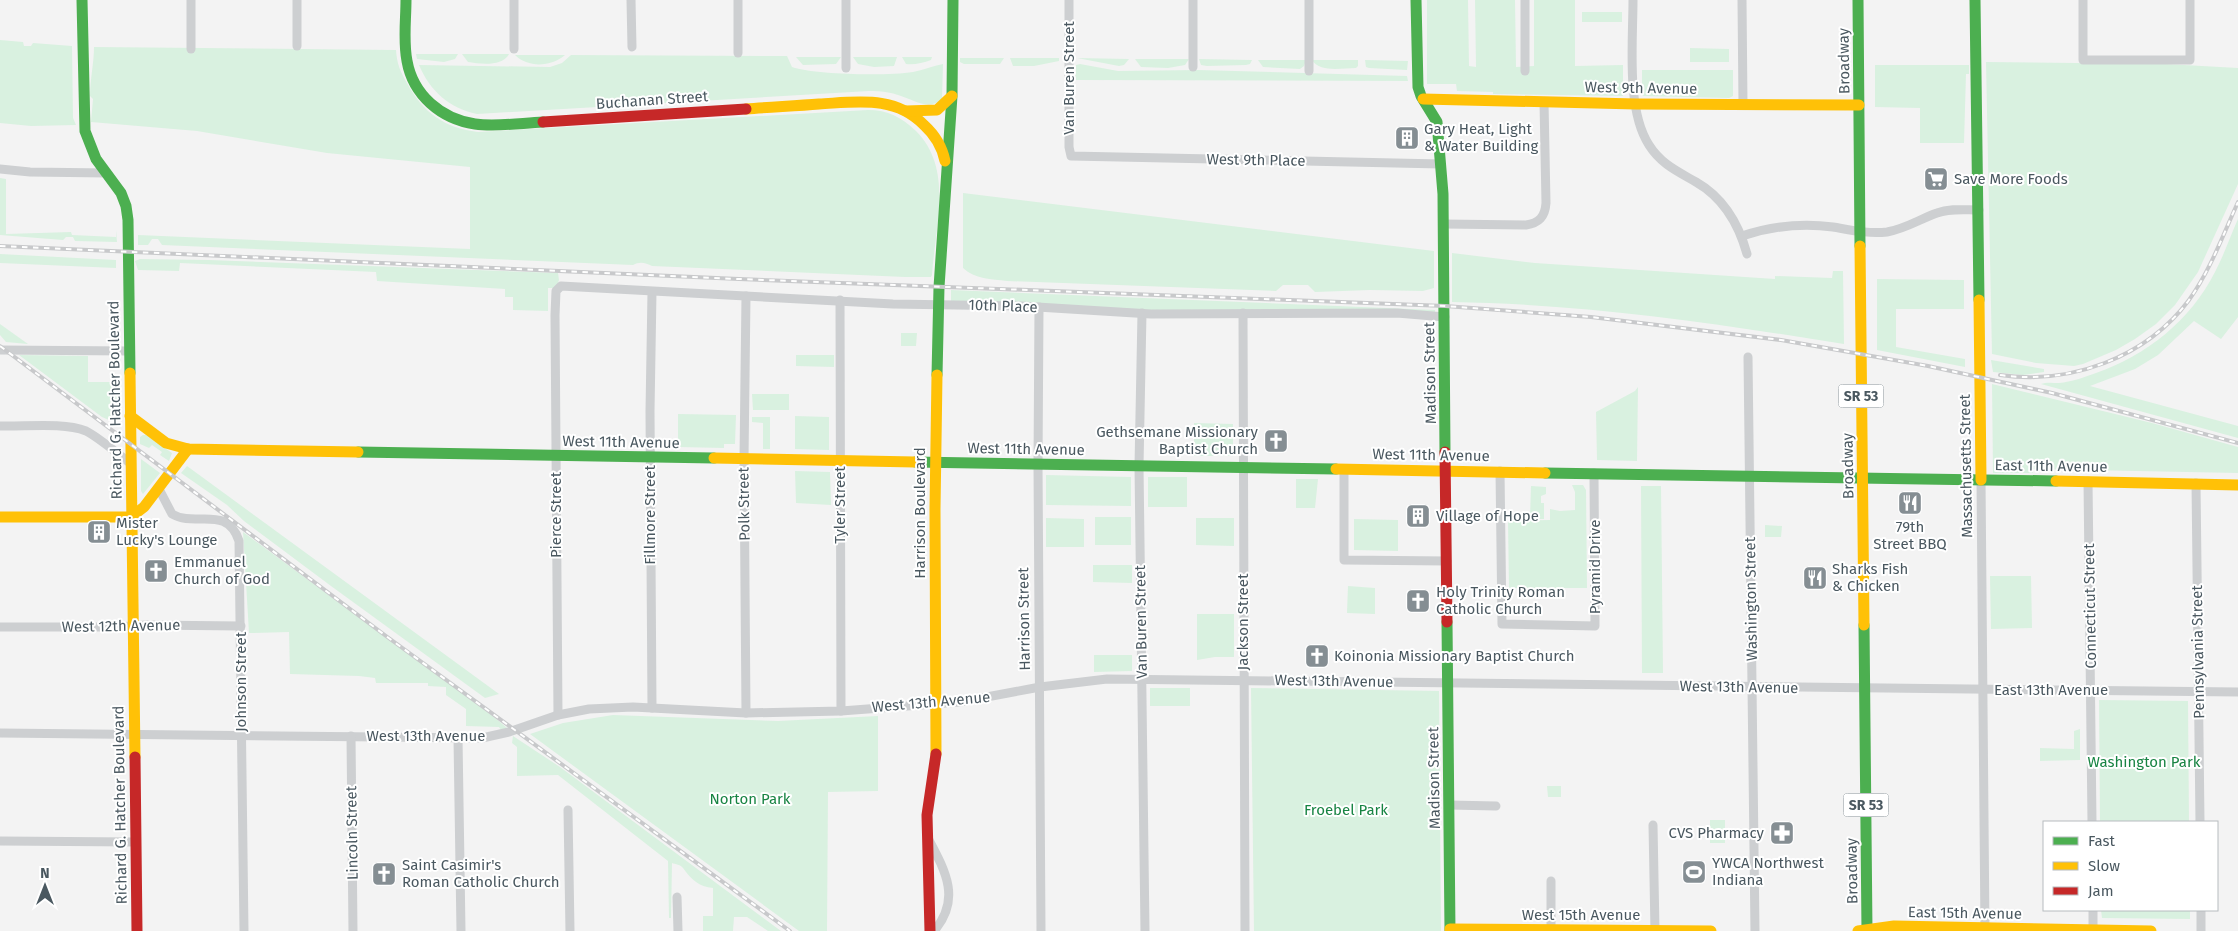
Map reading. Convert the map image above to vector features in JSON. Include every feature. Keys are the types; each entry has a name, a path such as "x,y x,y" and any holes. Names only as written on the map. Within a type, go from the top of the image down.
{"street":[{"name":"Richard G. Hatcher Boulevard","path":"82,0 85,130 91,149 121,193 126,206 137,931"},
{"path":"191,0 191,49"},
{"path":"297,0 297,46"},
{"name":"Buchanan Street","path":"406,0 406,59 415,83 430,104 444,114 464,122 490,125 885,102 906,111 926,128 939,144 945,157 947,180"},
{"path":"514,0 514,49"},
{"path":"631,0 632,48"},
{"path":"738,0 738,53"},
{"path":"846,0 846,68"},
{"path":"906,111 937,110 945,106 952,96 953,0"},
{"name":"Van Buren Street","path":"1069,0 1069,147 1071,156"},
{"path":"1193,0 1193,67"},
{"path":"1308,71 1309,0"},
{"name":"Madison Street","path":"1416,0 1418,87 1437,122 1444,224 1450,930"},
{"path":"1525,0 1525,71"},
{"path":"1633,0 1633,95 1642,134 1656,155 1674,171 1695,182 1714,196 1730,214 1742,236 1747,254"},
{"path":"1742,0 1743,104"},
{"name":"Broadway","path":"1858,0 1865,689 1864,930"},
{"name":"Massachusetts Street","path":"1975,0 1979,210 1985,929"},
{"path":"2083,0 2083,60 2190,60 2190,0"},
{"name":"Harrison Boulevard","path":"932,931 928,804 936,762 935,462 938,304 952,96"},
{"name":"West 9th Avenue","path":"1423,99 1636,104 1859,105"},
{"path":"1444,224 1526,225 1540,220 1545,212 1546,203 1544,102"},
{"name":"West 9th Place","path":"1071,156 1441,164"},
{"path":"0,169 30,172 107,173"},
{"path":"1742,236 1794,225 1832,227 1860,232 1887,232 1900,229 1948,210 1979,210"},
{"name":"10th Place","path":"561,286 893,304 1039,307 1142,313 1397,313 1445,317"},
{"name":"Pierce Street","path":"558,715 555,456 556,291 561,286"},
{"name":"Fillmore Street","path":"652,292 650,457 652,708"},
{"name":"Polk Street","path":"746,296 744,459 746,713"},
{"name":"Tyler Street","path":"840,300 841,711"},
{"name":"Harrison Street","path":"1039,307 1038,464 1041,931"},
{"name":"Van Buren Street","path":"1142,313 1139,466 1144,931"},
{"name":"Jackson Street","path":"1243,313 1242,468 1245,931"},
{"path":"0,350 129,351"},
{"name":"Washington Street","path":"1748,357 1756,931"},
{"name":"West 11th Avenue","path":"130,416 166,443 188,449 1863,478"},
{"path":"0,426 80,429 130,463"},
{"path":"0,517 131,516 144,507 188,449"},
{"path":"1344,469 1344,560 1447,562"},
{"name":"Pyramid Drive","path":"1500,471 1502,624 1595,626 1594,473"},
{"name":"East 11th Avenue","path":"1863,478 2238,485"},
{"name":"Connecticut Street","path":"2088,481 2092,821"},
{"name":"Pennsylvania Street","path":"2196,483 2200,821"},
{"name":"Johnson Street","path":"158,489 168,511 175,516 220,520 230,526 238,536 240,547 242,626 241,734 244,931"},
{"name":"West 12th Avenue","path":"0,627 242,626"},
{"name":"West 13th Avenue","path":"0,733 493,737 558,715 596,708 652,708 746,713 841,711 979,700 1040,687 1107,679 1865,689"},
{"name":"East 13th Avenue","path":"1865,689 2238,692"},
{"name":"Lincoln Street","path":"351,736 353,931"},
{"path":"458,738 461,931"},
{"path":"1449,805 1496,806"},
{"path":"568,810 570,931"},
{"path":"1653,825 1655,931"},
{"path":"928,838 939,859 950,893 947,913 932,931"},
{"path":"0,841 136,842"},
{"path":"1551,881 1551,930"},
{"path":"678,897 678,931"},
{"path":"2093,911 2093,930"},
{"path":"2201,911 2201,931"},
{"name":"East 15th Avenue","path":"1864,930 1894,926 2152,931"},
{"name":"West 15th Avenue","path":"1450,930 1712,931"}],"green space":[{"path":"1427,0 1468,0 1469,66 1476,67 1475,0 1515,0 1516,67 1534,66 1534,0 1575,0 1575,66 1623,65 1623,96 1493,94 1493,92 1457,91 1456,84 1427,84"},
{"path":"1582,12 1622,12 1622,22 1582,22"},
{"path":"0,40 23,42 24,46 31,46 33,43 72,46 73,118 76,125 31,126 0,123"},
{"path":"94,47 396,50 402,75 413,94 428,111 445,123 478,132 868,110 888,113 899,118 916,131 928,146 935,163 939,181 939,199 932,275 931,277 905,277 652,266 645,263 633,265 162,245 158,239 152,239 148,245 138,245 138,235 470,249 470,167 327,153 197,131 91,122 93,99 90,96 90,90"},
{"path":"1690,48 1729,49 1729,62 1690,62"},
{"path":"416,54 458,54 455,59 444,62 417,59"},
{"path":"462,54 509,54 506,58 496,63 484,64 468,62"},
{"path":"515,55 565,55 546,64 533,64"},
{"path":"571,55 787,56 792,67 817,72 852,74 913,72 943,64 942,99 932,104 927,104 893,94 869,91 477,114 449,103 429,83 419,65 550,67 562,63"},
{"path":"796,57 841,57 836,64 803,65"},
{"path":"853,57 897,57 894,66 874,67 858,64"},
{"path":"902,57 932,57 931,60 919,64 906,64"},
{"path":"960,58 1004,58 1000,64 964,64 960,62"},
{"path":"1010,58 1059,58 1059,61 1034,66 1013,66"},
{"path":"1077,58 1129,59 1124,65 1119,66"},
{"path":"1135,59 1189,59 1185,65 1168,68 1141,67"},
{"path":"1199,59 1252,60 1250,64 1246,65 1207,66 1201,65"},
{"path":"1258,60 1306,60 1304,66 1300,69 1263,67"},
{"path":"1312,60 1358,60 1358,66 1356,68 1326,68 1320,67"},
{"path":"1365,60 1408,61 1407,70 1369,68 1366,67"},
{"path":"1986,62 2166,64 2238,68 2238,184 2198,272 2175,305 2156,324 2116,350 2083,364 2074,366 2036,363 1992,354"},
{"path":"1080,64 1118,71 1198,70 1407,76 1408,81 1075,80 1076,65"},
{"path":"1875,65 1969,65 1969,74 1966,74 1964,143 1920,143 1920,108 1875,107"},
{"path":"1642,70 1733,70 1733,96 1729,98 1644,96 1642,95"},
{"path":"0,178 6,179 6,234 71,232 72,235 116,237 116,230 117,242 75,241 73,237 66,237 63,240 0,235"},
{"path":"963,193 1434,251 1434,288 1423,291 1315,292 1308,285 1283,285 1276,291 1007,281 984,278 963,268"},
{"path":"2238,219 2238,317 2221,339 2194,321 2158,355 2135,369 2090,386 2238,426 2238,438 2041,384 2073,380 2115,366 2133,357 2165,334 2180,321 2205,290 2218,266"},
{"path":"1452,253 1535,263 1775,279 1775,276 1832,278 1833,271 1843,271 1844,344 1648,316 1550,306 1452,302"},
{"path":"0,254 116,260 116,268 0,263"},
{"path":"140,259 558,273 559,280 556,288 548,288 548,311 513,310 513,297 505,297 505,289 377,281 376,272 180,263 179,271 138,270 135,261"},
{"path":"1877,279 1964,280 1964,309 1896,309 1896,347 1965,359 1965,367 1877,350"},
{"path":"951,290 1435,310 1435,313 1156,311 951,302"},
{"path":"0,324 28,344 6,342 0,335"},
{"path":"901,333 917,333 916,346 901,346"},
{"path":"19,355 88,356 88,382 118,382 118,424 102,417"},
{"path":"796,355 834,355 834,367 796,366"},
{"path":"1991,360 2044,369 2044,372 2023,375 1993,372"},
{"path":"1992,384 2152,423 2238,447 2238,473 2033,469 2033,473 1993,473"},
{"path":"1638,387 1637,461 1597,460 1596,412 1635,391"},
{"path":"752,394 789,394 789,410 753,410"},
{"path":"678,414 736,415 735,444 724,444 724,448 678,447"},
{"path":"795,416 829,417 829,450 795,449"},
{"path":"752,417 770,417 770,449 763,449 763,423 752,422"},
{"path":"1194,423 1233,424 1233,456 1194,456"},
{"path":"146,435 172,453 169,461 160,455 162,452 152,445 149,448 140,444 140,437"},
{"path":"141,459 160,473 143,494 141,491"},
{"path":"187,466 499,694 485,698 331,586 244,521 227,505 181,473"},
{"path":"795,471 830,472 831,505 796,503"},
{"path":"1046,475 1131,477 1131,506 1046,505"},
{"path":"1148,477 1187,477 1187,507 1148,507"},
{"path":"1296,479 1318,479 1315,508 1296,508"},
{"path":"1572,485 1583,485 1586,490 1587,588 1509,588 1508,521 1550,520 1550,509 1560,511 1575,510 1575,492"},
{"path":"1531,486 1546,487 1546,494 1541,496 1541,503 1544,503 1544,519 1530,519"},
{"path":"1641,486 1661,486 1663,673 1642,673"},
{"path":"1095,517 1131,517 1131,545 1095,545"},
{"path":"1046,518 1084,519 1084,547 1046,547"},
{"path":"1196,518 1234,518 1234,546 1196,545"},
{"path":"1354,519 1398,520 1398,551 1354,550"},
{"path":"1765,525 1782,526 1781,537 1765,537"},
{"path":"243,532 507,728 501,730 499,727 466,726 466,709 446,695 446,687 428,686 428,683 376,683 375,678 359,676 290,674 289,632 249,633"},
{"path":"1093,565 1132,565 1132,583 1093,582"},
{"path":"1990,576 2031,576 2032,628 1991,629"},
{"path":"1348,586 1375,588 1375,614 1347,613"},
{"path":"1197,614 1234,614 1234,657 1215,657 1197,660"},
{"path":"1094,655 1132,655 1132,671 1094,672"},
{"path":"1150,688 1190,688 1190,706 1150,706"},
{"name":"Froebel Park","path":"1251,688 1439,691 1441,931 1254,931"},
{"name":"Washington Park","path":"2099,700 2188,701 2189,821 2100,821"},
{"name":"Norton Park","path":"613,715 778,721 878,716 878,791 828,792 827,931 799,931 530,734 563,723"},
{"path":"2080,729 2080,760 2040,761 2040,748 2074,749 2074,731"},
{"path":"513,736 560,767 781,931 768,931 747,917 734,917 733,931 703,931 703,916 713,916 713,888 699,884 682,867 672,863 671,918 669,918 668,861 558,775 517,776 517,747 512,743"},
{"path":"1547,786 1561,786 1561,797 1548,797"},
{"path":"1710,820 1725,820 1725,843 1710,843"},
{"path":"2101,911 2190,911 2190,919 2102,918"}],"railway":[{"path":"2000,375 2026,377 2053,376 2079,371 2105,363 2129,352 2151,338 2171,320 2197,289 2238,202"},
{"path":"0,246 739,279 1445,306 1591,317 1781,340 1928,366 2052,393 2238,443"},
{"path":"0,346 386,636 790,931"}],"traffic: fast":[{"path":"82,0 85,131 96,159 121,193 126,206 128,220 130,373"},
{"path":"406,0 405,38 407,61 415,84 430,103 451,117 475,124 500,125 543,122"},
{"path":"937,375 939,287 952,96 953,0"},
{"path":"1416,0 1418,87 1421,96 1437,122 1443,194 1445,452"},
{"path":"1858,0 1860,246"},
{"path":"1975,0 1979,300"},
{"path":"358,452 714,458"},
{"path":"915,462 1336,469"},
{"path":"1545,473 2056,481"},
{"path":"1447,622 1450,931"},
{"path":"1864,625 1867,931"}],"traffic: slow":[{"path":"906,111 937,110 952,96"},
{"path":"1423,99 1636,104 1859,105"},
{"path":"746,109 847,102 875,102 888,105 913,115 928,129 940,146 945,161"},
{"path":"1860,246 1864,625"},
{"path":"1979,300 1981,480"},
{"path":"130,373 135,757"},
{"path":"936,754 935,509 937,375"},
{"path":"130,416 166,443 188,449 358,452"},
{"path":"0,517 131,517 144,507 188,449"},
{"path":"714,458 915,462"},
{"path":"1336,469 1545,473"},
{"path":"2056,481 2238,485"},
{"path":"1858,931 1894,926 2151,931"},
{"path":"1450,929 1711,931"}],"traffic: jam":[{"path":"543,122 746,109"},
{"path":"1445,452 1447,622"},
{"path":"930,931 927,815 936,754"},
{"path":"135,757 137,931"}],"place":[{"name":"Gary Heat, Light & Water Building","path":"1407,138"},
{"name":"Save More Foods","path":"1936,179"},
{"name":"Gethsemane Missionary Baptist Church","path":"1276,441"},
{"name":"79th Street BBQ","path":"1910,503"},
{"name":"Village of Hope","path":"1418,516"},
{"name":"Mister Lucky's Lounge","path":"99,532"},
{"name":"Emmanuel Church of God","path":"156,571"},
{"name":"Sharks Fish & Chicken","path":"1815,578"},
{"name":"Holy Trinity Roman Catholic Church","path":"1418,601"},
{"name":"Koinonia Missionary Baptist Church","path":"1317,656"},
{"name":"CVS Pharmacy","path":"1782,833"},
{"name":"YWCA Northwest Indiana","path":"1694,872"},
{"name":"Saint Casimir's Roman Catholic Church","path":"384,874"}]}
